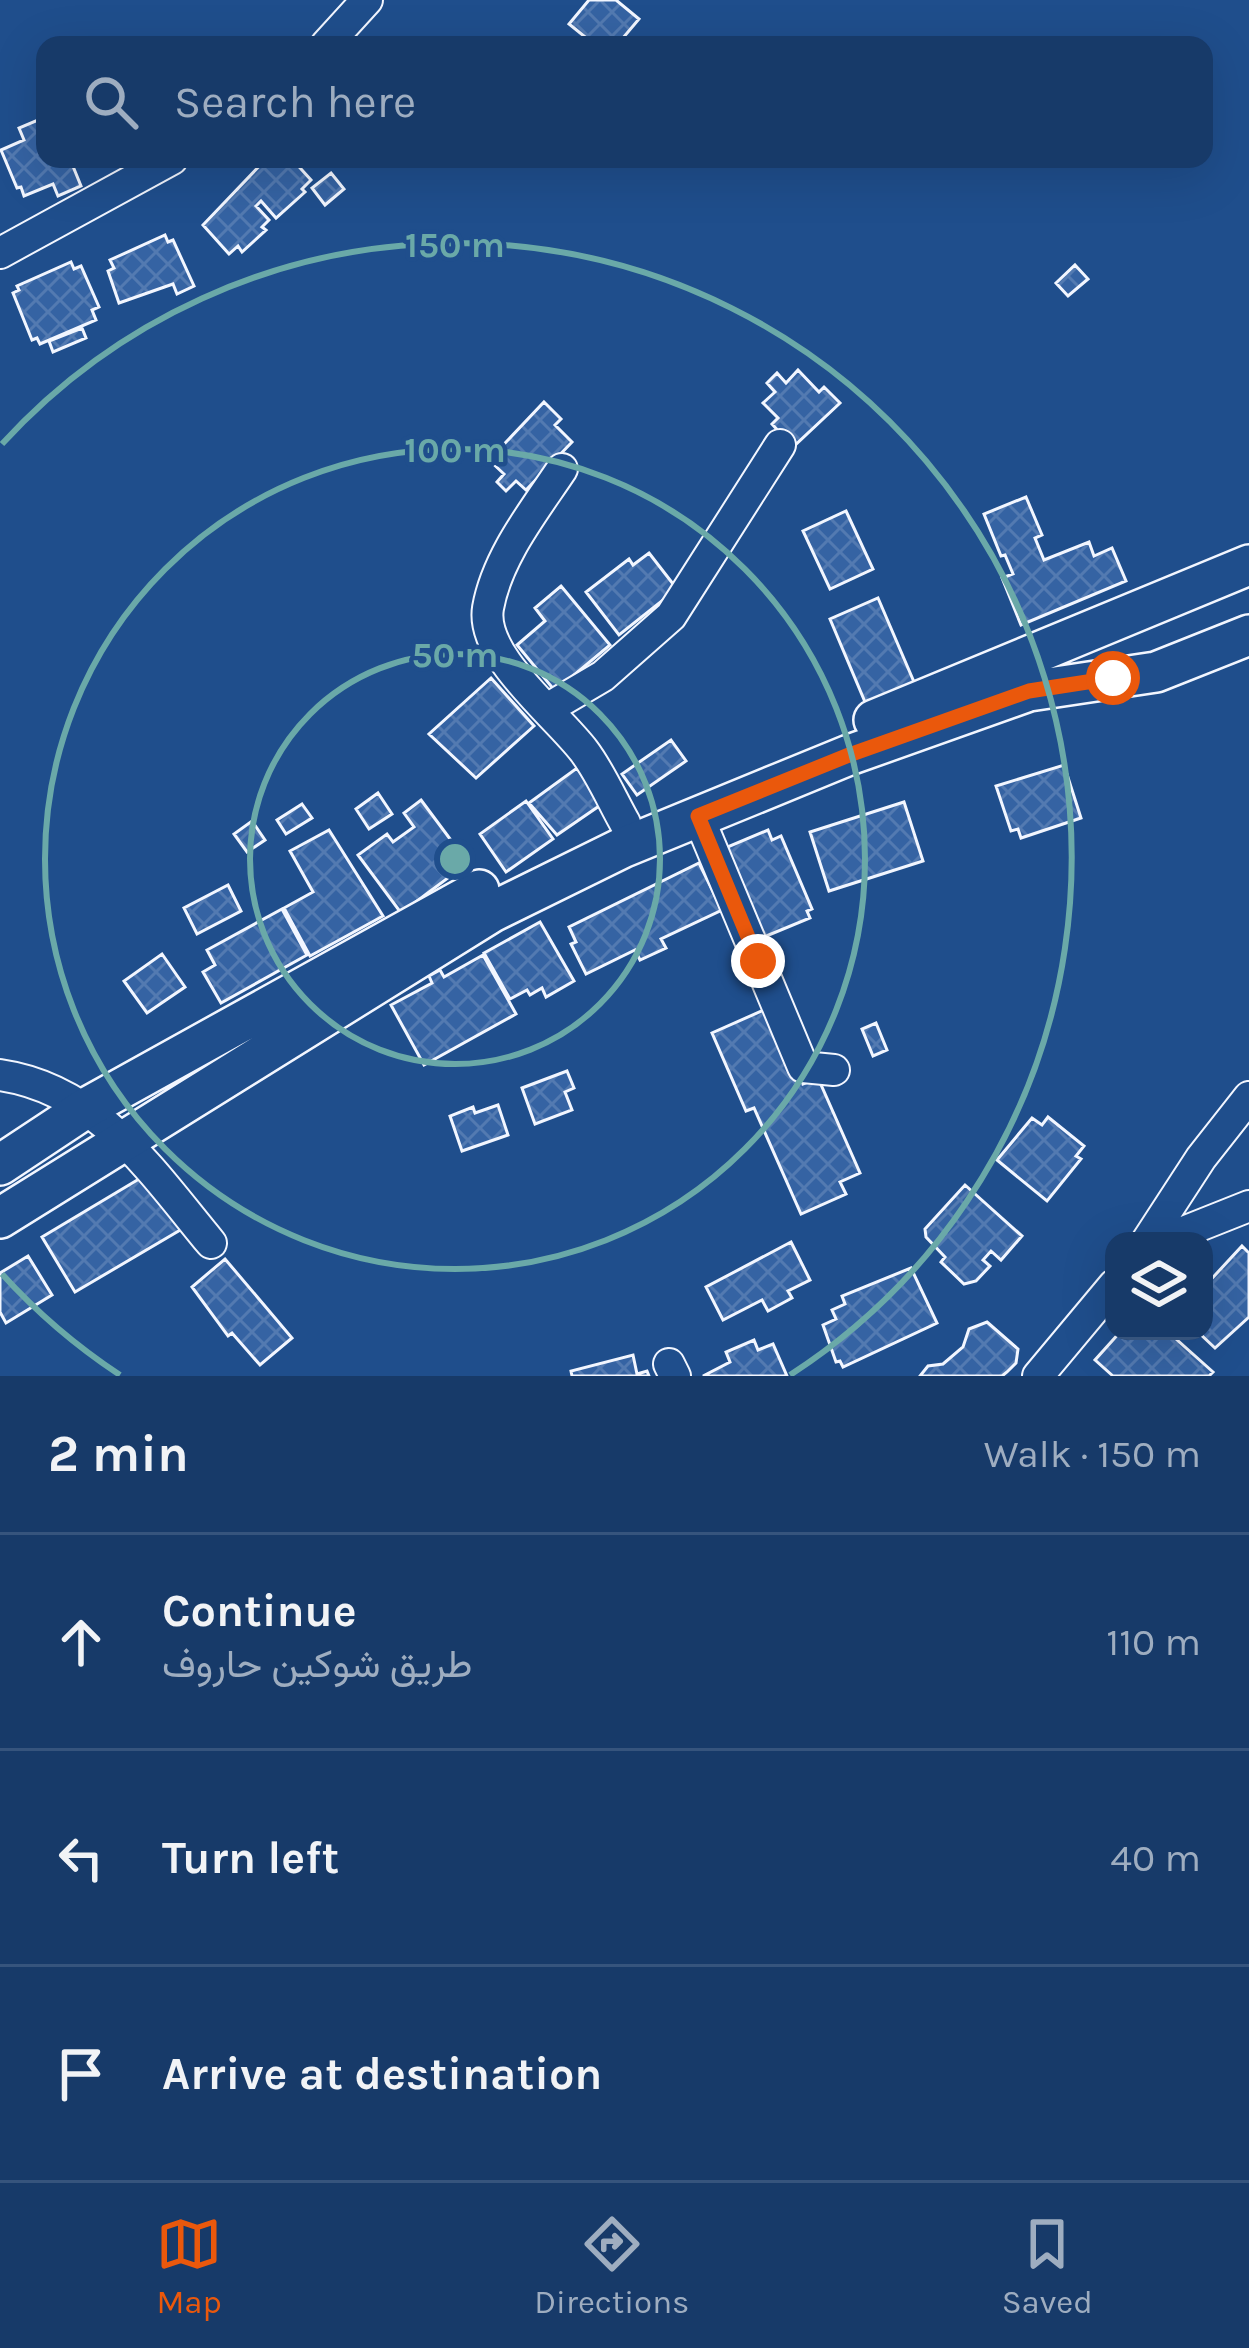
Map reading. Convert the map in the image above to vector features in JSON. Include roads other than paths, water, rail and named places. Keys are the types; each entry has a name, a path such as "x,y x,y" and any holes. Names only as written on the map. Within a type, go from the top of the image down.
{"main road":[{"path":"0,1165 86,1108 625,824 1249,565"},
{"path":"0,1218 490,899 849,755 1029,691 1156,672 1249,635"}],"street":[{"path":"334,36 367,0"},
{"path":"0,253 156,168"},
{"path":"547,709 603,676 670,616 780,445"},
{"path":"562,469 520,532 499,575 488,611 490,634 501,656 585,753 625,824"},
{"path":"698,816 803,1066 833,1070"},
{"path":"0,1075 51,1086 86,1108 123,1138 212,1243"},
{"path":"1153,1232 1201,1158 1249,1097"},
{"path":"1183,1232 1249,1206"},
{"path":"1038,1376 1105,1296"}]}
